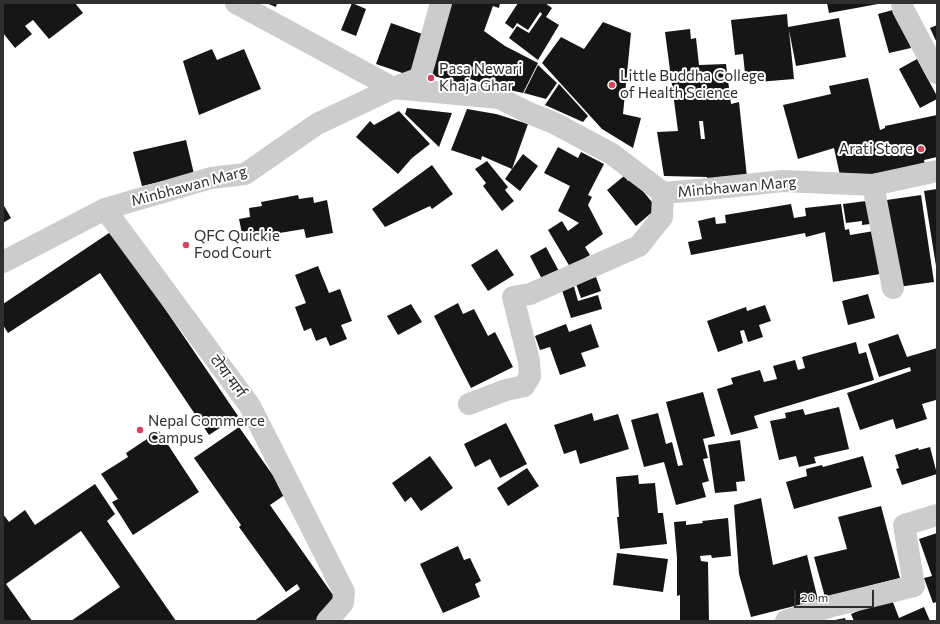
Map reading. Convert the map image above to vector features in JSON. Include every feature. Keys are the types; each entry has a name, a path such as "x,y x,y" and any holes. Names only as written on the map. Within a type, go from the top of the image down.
{"street":[{"path":"236,3 393,88 420,78 441,3"},
{"path":"902,3 937,73"},
{"name":"Minbhawan Marg","path":"3,262 105,209 211,178 245,174 317,124 393,88 499,98 529,113 554,123 612,154 663,193 783,180 873,185 937,171"},
{"path":"873,185 893,288"},
{"path":"469,404 506,390 524,386 530,376 529,361 513,298 530,294 639,246 662,217 663,193"},
{"name":"टोया मार्ग","path":"105,209 250,406 344,592 342,603 327,621"},
{"path":"786,621 832,606 914,586 904,525 937,514"}],"building":[{"path":"3,3 75,3 83,13 49,39 33,20 25,26 32,34 15,48 3,33"},
{"path":"266,3 277,3 276,7"},
{"path":"352,3 366,9 356,36 341,30"},
{"path":"452,3 500,3 499,8 493,6 484,31 505,46 538,63 523,93 470,79 476,56 467,85 423,73"},
{"path":"518,3 545,3 552,8 546,17 559,25 538,60 509,38 517,26 529,33 542,14 540,12 528,30 517,23 513,29 505,23"},
{"path":"827,3 878,3 878,4 829,13"},
{"path":"900,8 911,48 889,53 878,14"},
{"path":"787,14 788,27 839,18 846,57 796,66 789,30 794,79 746,83 743,54 735,55 731,20"},
{"path":"603,22 631,33 623,114 641,118 633,148 602,129 542,63 561,37 584,49"},
{"path":"391,23 428,36 414,77 376,64"},
{"path":"937,25 937,43 930,28"},
{"path":"690,29 691,39 696,38 699,65 726,64 731,104 739,102 747,177 708,183 707,177 664,176 657,132 678,131 665,32","holes":["699,121 703,121 705,139 701,139"]},
{"path":"212,49 217,60 244,49 261,89 199,115 183,61"},
{"path":"917,59 937,96 937,99 920,108 899,69"},
{"path":"538,65 557,83 546,99 524,93"},
{"path":"868,78 880,130 885,128 885,126 937,115 937,157 924,160 925,164 841,180 834,148 798,159 783,105 831,94 829,86"},
{"path":"559,84 588,116 583,122 545,105"},
{"path":"407,108 452,113 439,147 405,114"},
{"path":"467,109 496,114 528,124 512,169 482,156 481,160 451,150"},
{"path":"399,111 430,144 412,158 398,174 356,137 370,121 374,125"},
{"path":"186,140 194,174 142,186 133,152"},
{"path":"558,147 578,158 581,152 604,164 588,195 592,197 588,205 603,234 585,247 590,255 570,267 548,230 562,221 568,231 579,223 558,211 570,186 544,173"},
{"path":"523,154 538,166 520,191 505,179"},
{"path":"487,161 508,187 505,190 514,201 502,211 483,186 486,183 475,169"},
{"path":"432,165 453,194 432,209 430,206 385,227 372,209"},
{"path":"624,176 628,181 632,178 657,208 636,226 607,190"},
{"path":"937,189 937,266 936,266 924,191"},
{"path":"298,195 299,199 313,197 314,203 327,200 333,233 306,238 304,229 243,238 239,219 250,217 249,208 262,206 261,202"},
{"path":"921,195 934,282 898,287 880,201"},
{"path":"874,200 878,223 862,225 862,221 846,223 843,204"},
{"path":"3,204 11,218 3,223"},
{"path":"791,204 794,218 806,216 805,208 841,204 845,230 849,229 850,235 874,231 880,274 833,282 825,232 806,237 805,233 691,255 688,242 702,239 698,221 715,217 716,224 726,223 725,215"},
{"path":"112,231 238,416 209,435 100,273 8,333 3,325 3,304"},
{"path":"546,247 561,275 544,283 530,256"},
{"path":"497,249 514,275 488,291 471,265"},
{"path":"318,266 329,293 340,289 352,321 341,325 347,339 330,346 326,337 316,341 311,328 304,331 295,307 306,303 295,275"},
{"path":"596,277 601,291 581,298 576,284"},
{"path":"573,283 578,301 598,295 602,309 571,318 561,287"},
{"path":"868,294 875,318 848,325 842,301"},
{"path":"458,303 463,314 474,309 488,336 495,332 513,367 471,388 434,316"},
{"path":"411,304 422,322 398,335 387,316"},
{"path":"765,305 771,321 759,325 763,337 748,342 744,330 740,331 743,343 718,352 707,321 746,307 747,311"},
{"path":"566,324 569,332 591,324 599,347 581,353 586,366 560,375 550,347 540,350 535,336"},
{"path":"898,334 907,357 937,348 937,402 936,400 922,404 927,419 896,429 893,419 860,430 847,393 911,371 910,367 879,377 868,344"},
{"path":"856,342 859,354 866,352 874,380 754,416 758,428 731,435 717,389 733,384 731,378 760,370 764,382 777,379 773,366 795,360 798,370 805,368 802,357"},
{"path":"703,392 715,436 703,439 708,458 703,459 709,481 702,483 706,497 676,505 664,462 644,467 631,420 658,413 666,444 672,442 678,466 683,465 666,402"},
{"path":"839,407 849,449 814,457 816,463 799,467 796,456 779,460 770,421 786,418 785,413 803,409 805,415"},
{"path":"592,413 594,421 618,414 629,449 580,464 576,450 564,454 554,425"},
{"path":"506,423 527,464 500,478 490,459 475,467 464,444"},
{"path":"239,427 286,494 270,505 340,605 320,621 254,621 300,589 297,584 286,592 239,527 241,525 194,458"},
{"path":"159,431 199,492 133,535 112,502 118,499 101,474 128,457 126,453"},
{"path":"740,440 745,481 736,482 737,491 715,493 708,445"},
{"path":"930,447 937,474 902,485 896,469 899,468 895,455 918,448 919,450"},
{"path":"430,456 453,488 421,511 411,497 405,502 392,483"},
{"path":"863,456 872,487 794,509 786,482 807,476 806,469 822,465 823,467"},
{"path":"527,468 539,486 508,506 497,488"},
{"path":"638,475 639,484 655,483 658,513 663,513 667,544 620,549 617,517 619,517 616,477"},
{"path":"95,484 115,514 107,521 176,621 71,621 120,587 81,531 6,584 32,621 3,621 3,514 9,522 25,510 35,525"},
{"path":"761,498 773,565 807,555 818,600 751,617 739,574 734,505"},
{"path":"881,506 900,578 825,597 814,557 847,549 838,517"},
{"path":"728,518 731,556 712,558 711,555 700,556 701,561 708,562 709,621 680,621 680,595 677,596 677,558 674,522 686,521 686,525 703,523 702,521"},
{"path":"937,533 937,602 933,603 924,578 932,576 919,539"},
{"path":"458,546 464,560 470,558 481,581 475,584 480,597 443,613 420,564"},
{"path":"617,553 668,559 663,592 613,585"},
{"path":"891,597 899,618 924,607 930,621 854,621 851,614"},
{"path":"845,618 846,621 835,621 835,620"}],"place":[{"name":"Pasa Newari Khaja Ghar","path":"431,78"},
{"name":"Little Buddha College of Health Science","path":"612,85"},
{"name":"Arati Store","path":"921,149"},
{"name":"QFC Quickie Food Court","path":"186,245"},
{"name":"Nepal Commerce Campus","path":"140,430"}]}
